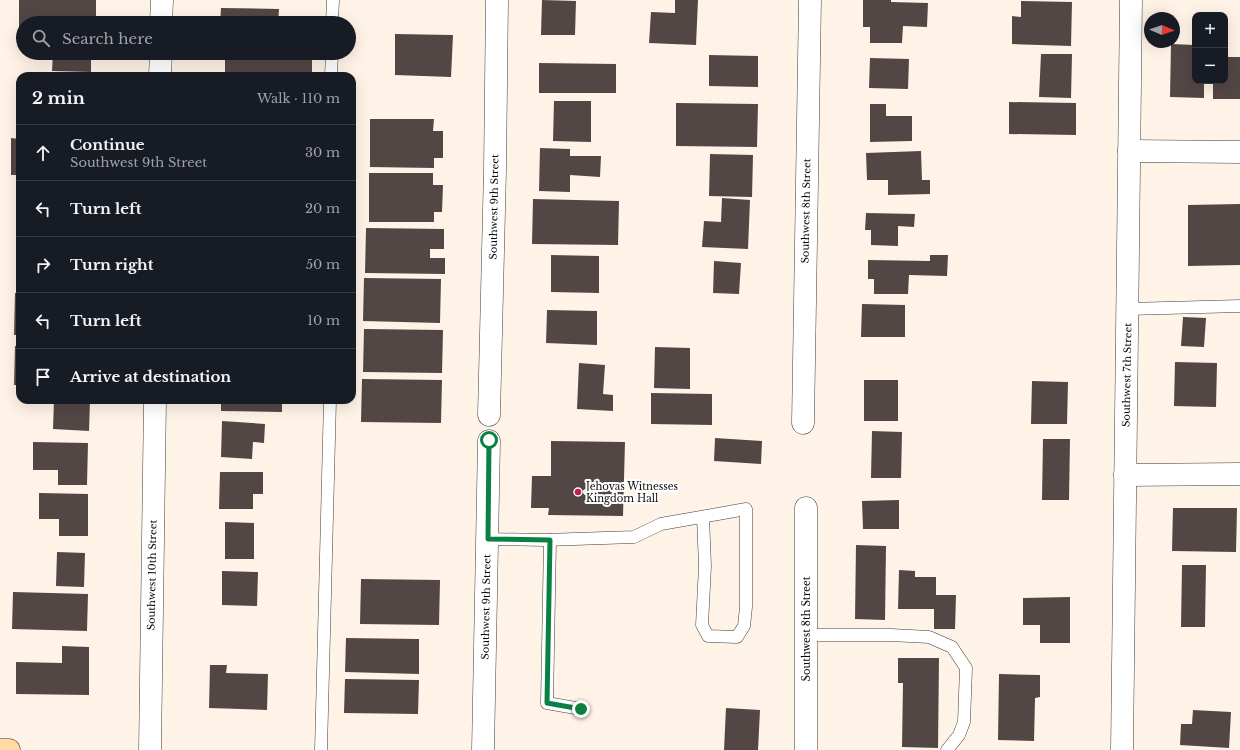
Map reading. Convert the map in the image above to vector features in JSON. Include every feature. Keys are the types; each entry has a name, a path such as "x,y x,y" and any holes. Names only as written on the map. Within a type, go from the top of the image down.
{"main road":[{"path":"0,750 9,750"}],"street":[{"path":"161,16 162,0"},
{"name":"Southwest 9th Street","path":"489,415 495,170 497,0"},
{"name":"Southwest 8th Street","path":"803,423 810,0"},
{"name":"Southwest 7th Street","path":"1122,750 1131,0"},
{"path":"160,72 161,60"},
{"path":"1130,151 1240,152"},
{"name":"Southwest 10th Street","path":"150,750 155,404"},
{"name":"Southwest 9th Street","path":"483,750 489,440"},
{"path":"1126,475 1240,474"},
{"name":"Southwest 8th Street","path":"806,508 806,750"}],"lane":[{"path":"332,16 333,0"},
{"path":"331,72 332,60"},
{"path":"1128,310 1240,306"},
{"path":"321,750 330,404"},
{"path":"488,539 550,540 634,538 661,524 746,509 746,607 744,626 737,637 708,636 702,625 705,566 702,517"},
{"path":"550,540 547,703 581,709"},
{"path":"806,635 891,635 929,637 952,647 966,668 964,722 958,735 947,750"}],"building":[{"path":"19,0 96,0 96,16 19,16"},
{"path":"542,0 576,1 575,35 541,35"},
{"path":"675,0 698,0 696,45 649,43 651,12 675,13"},
{"path":"863,0 891,0 891,2 928,3 927,27 903,26 902,43 870,43 870,27 863,27"},
{"path":"1021,1 1072,2 1071,46 1012,44 1012,16 1021,17"},
{"path":"221,8 279,9 278,16 220,16"},
{"path":"395,34 453,35 451,77 395,75"},
{"path":"1180,44 1192,45 1192,84 1204,84 1204,98 1170,97 1171,48 1180,48"},
{"path":"1041,54 1072,54 1071,98 1039,97"},
{"path":"709,55 758,56 758,87 709,86"},
{"path":"1228,57 1240,57 1240,99 1213,99 1213,84 1228,84"},
{"path":"870,58 909,59 908,89 869,88"},
{"path":"53,60 91,60 91,72 52,71"},
{"path":"225,60 312,60 312,72 225,72"},
{"path":"539,63 616,64 616,93 539,93"},
{"path":"554,101 591,101 591,142 553,141"},
{"path":"1009,102 1076,103 1076,135 1009,134"},
{"path":"676,103 758,104 757,147 676,146"},
{"path":"870,104 886,104 886,116 912,116 912,141 870,142"},
{"path":"370,119 434,119 433,131 443,131 443,158 434,158 434,168 370,167"},
{"path":"11,138 16,139 16,175 11,175"},
{"path":"540,148 570,149 570,156 601,156 600,177 570,175 570,192 539,191"},
{"path":"921,151 922,180 930,180 930,194 888,195 888,180 867,180 866,153"},
{"path":"710,154 753,155 752,197 709,196"},
{"path":"369,173 433,173 433,185 443,185 442,212 434,212 434,222 369,222"},
{"path":"722,198 750,200 748,249 702,247 704,221 721,222"},
{"path":"533,199 619,201 618,245 532,244"},
{"path":"1240,204 1240,265 1188,266 1188,205"},
{"path":"866,213 915,214 914,227 898,226 898,246 871,245 871,230 865,230"},
{"path":"366,228 444,229 444,249 430,249 430,258 445,258 445,274 365,273"},
{"path":"551,255 599,256 599,293 551,292"},
{"path":"930,255 948,255 947,276 909,275 908,294 874,294 874,279 868,279 868,260 930,261"},
{"path":"714,261 741,263 739,294 713,293"},
{"path":"364,278 441,279 440,323 363,321"},
{"path":"15,293 16,293 16,335 14,335"},
{"path":"862,304 905,305 905,337 861,337"},
{"path":"547,310 597,311 597,345 546,343"},
{"path":"1183,317 1206,318 1204,347 1181,346"},
{"path":"364,329 443,330 442,373 363,372"},
{"path":"15,346 16,346 16,385 14,385"},
{"path":"655,347 690,348 690,389 654,388"},
{"path":"1175,362 1217,363 1216,407 1174,406"},
{"path":"579,363 605,365 603,394 613,395 613,411 577,409"},
{"path":"362,379 442,380 441,423 361,422"},
{"path":"864,380 898,380 898,421 864,421"},
{"path":"1032,381 1068,382 1067,424 1031,424"},
{"path":"651,393 712,394 712,425 651,424"},
{"path":"54,404 90,404 89,431 53,429"},
{"path":"221,404 282,404 282,412 221,411"},
{"path":"222,421 265,424 264,443 253,442 252,459 221,457"},
{"path":"872,431 902,432 901,478 871,478"},
{"path":"715,438 762,441 761,464 714,461"},
{"path":"1043,439 1070,439 1069,500 1042,500"},
{"name":"Jehovas Witnesses Kingdom Hall","path":"551,441 625,442 623,516 548,515 549,508 531,508 532,476 551,476"},
{"path":"33,442 88,443 87,485 58,485 58,470 33,470"},
{"path":"220,472 263,472 263,494 253,494 253,509 219,509"},
{"path":"39,493 88,494 88,536 59,536 59,519 39,519"},
{"path":"899,500 899,529 863,529 862,501"},
{"path":"1173,508 1237,508 1236,552 1172,551"},
{"path":"225,522 254,523 254,559 225,559"},
{"path":"856,545 886,546 885,620 855,619"},
{"path":"57,552 85,553 84,587 56,586"},
{"path":"1182,565 1206,565 1205,627 1181,627"},
{"path":"899,570 915,571 915,577 936,577 936,595 956,595 955,629 934,629 934,609 898,609"},
{"path":"222,571 258,572 257,606 222,605"},
{"path":"361,579 440,580 439,625 360,624"},
{"path":"13,592 88,594 87,631 12,629"},
{"path":"1070,597 1070,643 1040,643 1040,625 1023,625 1023,598"},
{"path":"346,638 419,639 419,674 345,672"},
{"path":"62,646 89,647 89,695 16,694 16,662 62,663"},
{"path":"898,658 939,658 938,748 902,747 903,683 898,683"},
{"path":"210,665 227,665 226,673 268,674 267,710 209,708"},
{"path":"999,674 1040,675 1040,697 1035,698 1034,741 998,740"},
{"path":"345,679 419,680 418,714 344,713"},
{"path":"726,708 760,710 758,750 724,750"},
{"path":"1193,710 1231,712 1229,748 1180,745 1181,724 1192,724"}],"place":[{"name":"Jehovas Witnesses Kingdom Hall","path":"578,492"}],"route":[{"path":"489,440 488,539 550,540 547,703 581,709"}]}
